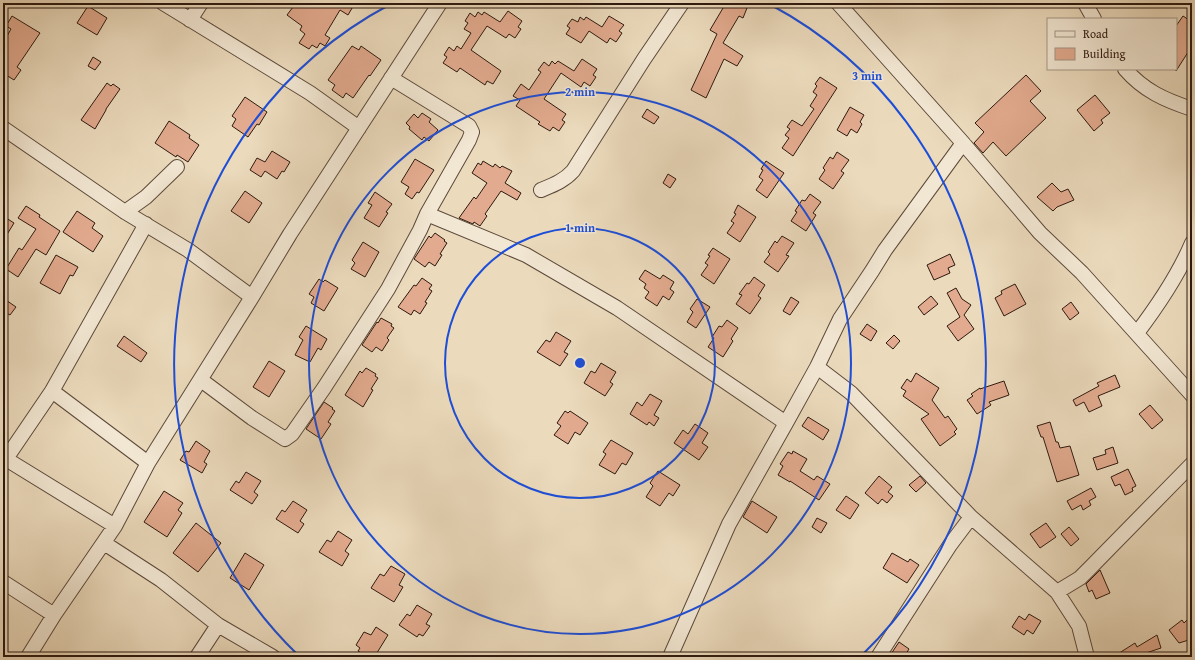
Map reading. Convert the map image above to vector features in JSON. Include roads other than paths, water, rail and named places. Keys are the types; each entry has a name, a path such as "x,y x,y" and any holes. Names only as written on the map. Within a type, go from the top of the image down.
{"street":[{"path":"163,3 310,93 359,128"},
{"path":"190,20 201,3"},
{"path":"28,657 54,614 115,526 148,463 201,380 290,234 440,3"},
{"path":"542,190 567,178 573,171 644,59 682,3"},
{"path":"838,3 963,143 1040,233 1082,273 1192,395"},
{"path":"1085,3 1093,18"},
{"path":"1127,70 1144,87 1164,99 1192,109"},
{"path":"201,380 252,418 285,439 289,438 324,388 388,289 472,132 469,126 391,78"},
{"path":"3,128 125,212 188,250 252,297"},
{"path":"670,657 729,524 817,367 840,319 884,250 963,143"},
{"path":"125,212 146,197 177,167"},
{"path":"427,214 526,256 611,304 786,424"},
{"path":"115,526 5,461 52,391 146,224"},
{"path":"1137,333 1173,283 1192,243"},
{"path":"817,367 857,399 971,517 1057,592 1079,626 1087,657"},
{"path":"52,391 148,463"},
{"path":"1057,592 1080,578 1192,464"},
{"path":"878,657 950,545 971,517"},
{"path":"104,543 161,580 218,625 273,657"},
{"path":"3,582 54,614"},
{"path":"197,657 218,625"}]}
